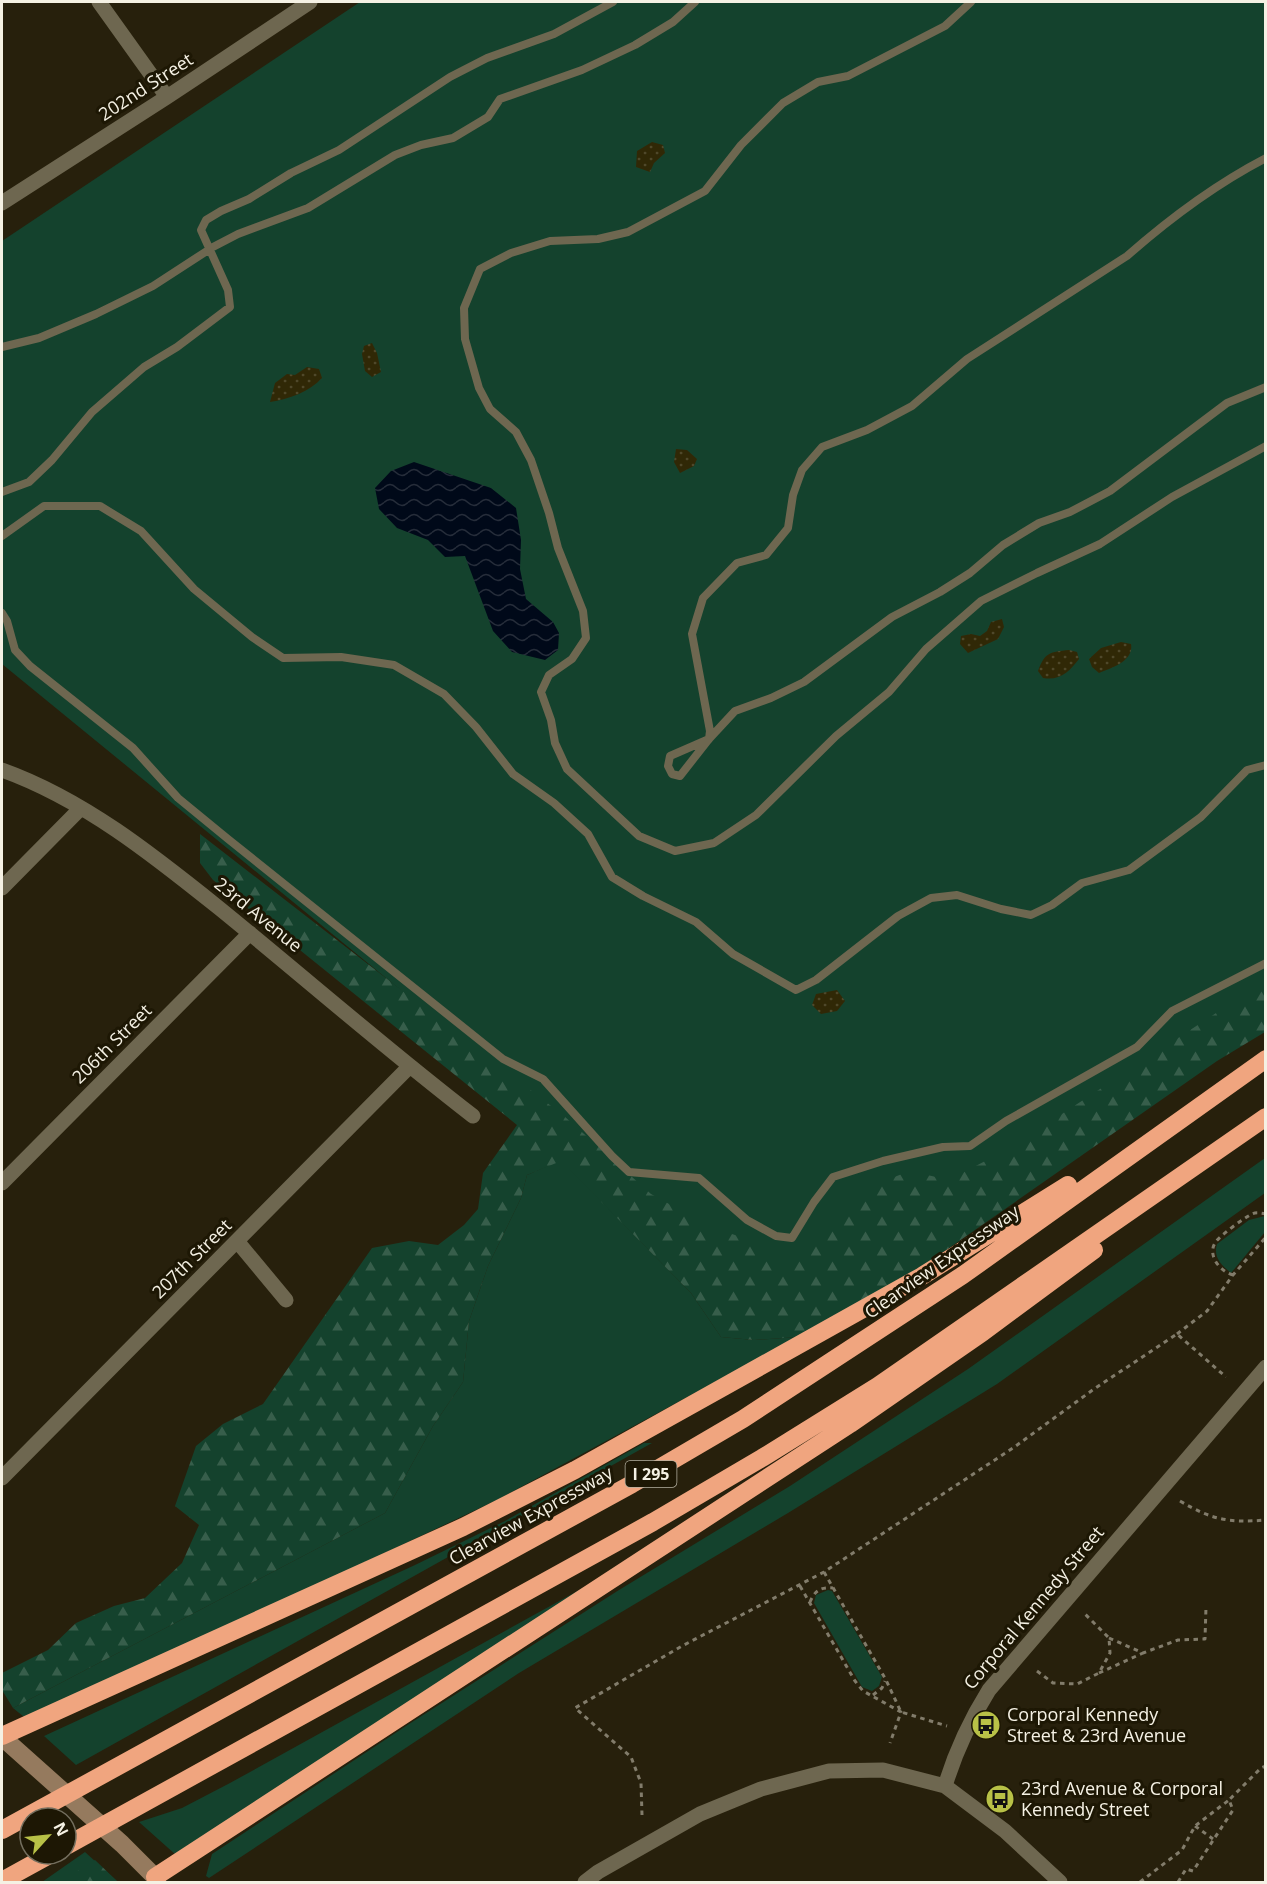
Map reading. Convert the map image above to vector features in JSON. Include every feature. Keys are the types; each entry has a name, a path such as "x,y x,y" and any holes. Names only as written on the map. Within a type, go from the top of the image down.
{"highway":[{"path":"2,1737 463,1527 575,1470 922,1276 1265,1059"},
{"name":"Clearview Expressway","path":"2,1830 622,1490 743,1419 963,1275 1265,1059"},
{"name":"I 295","path":"78,1839 653,1522 762,1458 878,1386 1266,1117"},
{"path":"156,1881 850,1424 983,1332 1266,1126"},
{"path":"2,1881 29,1866"}],"street":[{"path":"99,2 167,97"},
{"name":"202nd Street","path":"2,203 310,2"},
{"name":"23rd Avenue","path":"2,770 33,781 81,808 156,857 472,1116"},
{"path":"2,888 81,808"},
{"name":"206th Street","path":"2,1183 250,933"},
{"name":"207th Street","path":"2,1478 410,1067"},
{"path":"237,1241 286,1300"},
{"name":"Corporal Kennedy Street","path":"945,1786 957,1747 971,1718 989,1690 1266,1366"},
{"path":"2,1737 122,1844 156,1881"},
{"path":"585,1882 598,1872 700,1814 761,1789 829,1771 883,1770 945,1786 1005,1831 1060,1882"}],"lane":[{"path":"2,492 29,482 52,460 92,412 144,367 177,347 230,307 228,290 201,230 206,220 222,210 249,199 291,173 339,150 450,77 487,58 554,34 613,2"},
{"path":"2,347 39,338 96,314 153,286 210,249 238,234 308,208 394,155 421,145 453,138 488,117 500,99 582,70 635,45 673,22 695,2"},
{"path":"971,2 945,26 848,76 818,82 783,103 741,145 705,191 628,232 598,239 550,242 511,253 480,269 464,308 465,339 479,388 490,409 516,432 531,460 558,548 583,611 586,638 572,658 549,675 541,692 555,743 567,769 639,837 675,851 714,843 756,815 836,736 889,692 927,649 981,601 1100,544 1172,497 1266,446"},
{"path":"709,739 710,731 692,634 703,598 737,563 766,555 788,528 793,495 802,470 822,447 867,430 912,406 967,359 1118,262 1214,189 1266,158"},
{"path":"709,739 670,756 668,766 672,774 680,776 735,711 771,698 804,682 892,617 940,592 970,573 1003,545 1039,523 1070,512 1110,491 1227,404 1266,387"},
{"path":"2,536 44,506 100,506 141,531 194,589 252,638 283,657 341,657 394,665 444,694 476,727 513,774 554,803 588,834 612,877 643,896 696,922 733,954 796,990 816,980 898,916 931,898 957,895 1001,909 1031,915 1052,905 1082,883 1129,870 1201,817 1247,770 1266,765"},
{"path":"2,613 7,621 15,650 30,666 133,748 178,798 503,1059 543,1078 629,1172 699,1178 747,1220 776,1236 792,1238 814,1202 833,1177 883,1161 943,1148 970,1146 1006,1121 1137,1047 1172,1011 1266,963"}],"path":[{"path":"1233,1275 1220,1268 1214,1257 1212,1249 1215,1241 1253,1213 1266,1214"},
{"path":"642,1815 641,1784 631,1757 575,1708 682,1646 824,1572 1012,1448 1207,1311 1233,1275 1266,1237"},
{"path":"1177,1334 1226,1377"},
{"path":"1180,1501 1225,1521 1266,1520"},
{"path":"824,1572 886,1680 901,1712 890,1743"},
{"path":"800,1586 863,1691 901,1712 947,1726"},
{"path":"810,1602 819,1589 833,1588"},
{"path":"1037,1671 1053,1683 1077,1684 1143,1653 1178,1640 1205,1639 1206,1607"},
{"path":"1085,1614 1109,1638 1143,1653"},
{"path":"1099,1673 1110,1653 1109,1638"},
{"path":"873,1695 882,1688 886,1680"},
{"path":"1140,1882 1182,1850 1195,1826 1229,1800 1261,1768 1266,1766"},
{"path":"1178,1882 1186,1869 1193,1871 1233,1810 1229,1800"},
{"path":"1195,1826 1213,1839"}],"green space":[{"path":"360,2 1265,2 1265,1015 764,1309 430,1014 2,664 2,241"},
{"path":"200,834 564,1116 651,1194 711,1227 753,1241 779,1263 803,1255 868,1187 910,1171 949,1180 1010,1148 1265,981 1265,1032 1217,1061 929,1262 798,1337 754,1340 721,1337 691,1293 561,1161 527,1175 521,1198 488,1266 469,1321 463,1382 433,1426 385,1513 13,1708 2,1690 2,1673 48,1650 76,1623 114,1606 145,1598 182,1563 199,1525 175,1506 196,1446 223,1424 263,1404 372,1248 409,1241 438,1245 464,1225 478,1209 483,1173 517,1125 213,880 200,863"},
{"path":"1265,1158 1265,1193 997,1384 788,1513 519,1673 209,1878 206,1876 212,1854 409,1724 619,1590 790,1486 968,1369"},
{"path":"561,1160 691,1293 721,1337 754,1340 798,1337 499,1499 29,1721 13,1708 385,1513 433,1426 463,1382 469,1321 488,1266 521,1198 527,1175"},
{"path":"1265,1216 1265,1232 1231,1273 1219,1260 1216,1253 1217,1244 1249,1220"},
{"path":"644,1443 652,1443 76,1765 44,1736 415,1565 505,1521"},
{"path":"610,1573 176,1855 139,1822 182,1808 230,1783"},
{"path":"828,1590 832,1591 882,1677 879,1686 872,1691 862,1687 814,1603 816,1595"},
{"path":"85,1852 118,1882 42,1882 65,1866 78,1866 78,1857"},
{"path":"95,1860 118,1882 60,1882"}],"sand":[{"path":"652,142 663,145 665,153 654,163 650,172 636,167 637,151"},
{"path":"372,343 377,353 381,372 372,377 365,371 362,354 364,346"},
{"path":"307,367 319,369 322,378 298,394 270,402 275,383 287,374 295,375"},
{"path":"676,449 687,450 697,459 694,466 680,473 674,462"},
{"path":"1002,619 1004,627 998,639 968,653 960,644 961,636 971,634 980,636 987,631 991,622"},
{"path":"1121,642 1131,644 1131,650 1126,659 1099,673 1092,667 1089,659 1101,648"},
{"path":"1069,650 1077,652 1079,659 1072,668 1059,677 1043,678 1038,671 1043,660 1049,654"},
{"path":"837,990 845,1001 837,1011 821,1014 812,1005 816,994"}],"water":[{"path":"414,462 491,488 516,508 521,540 520,569 526,599 553,622 559,633 558,650 545,660 512,652 493,631 465,556 445,557 428,540 397,528 379,509 375,488 391,471"}],"place":[{"name":"Corporal Kennedy Street & 23rd Avenue","path":"986,1725"},
{"name":"23rd Avenue & Corporal Kennedy Street","path":"1000,1799"}]}
